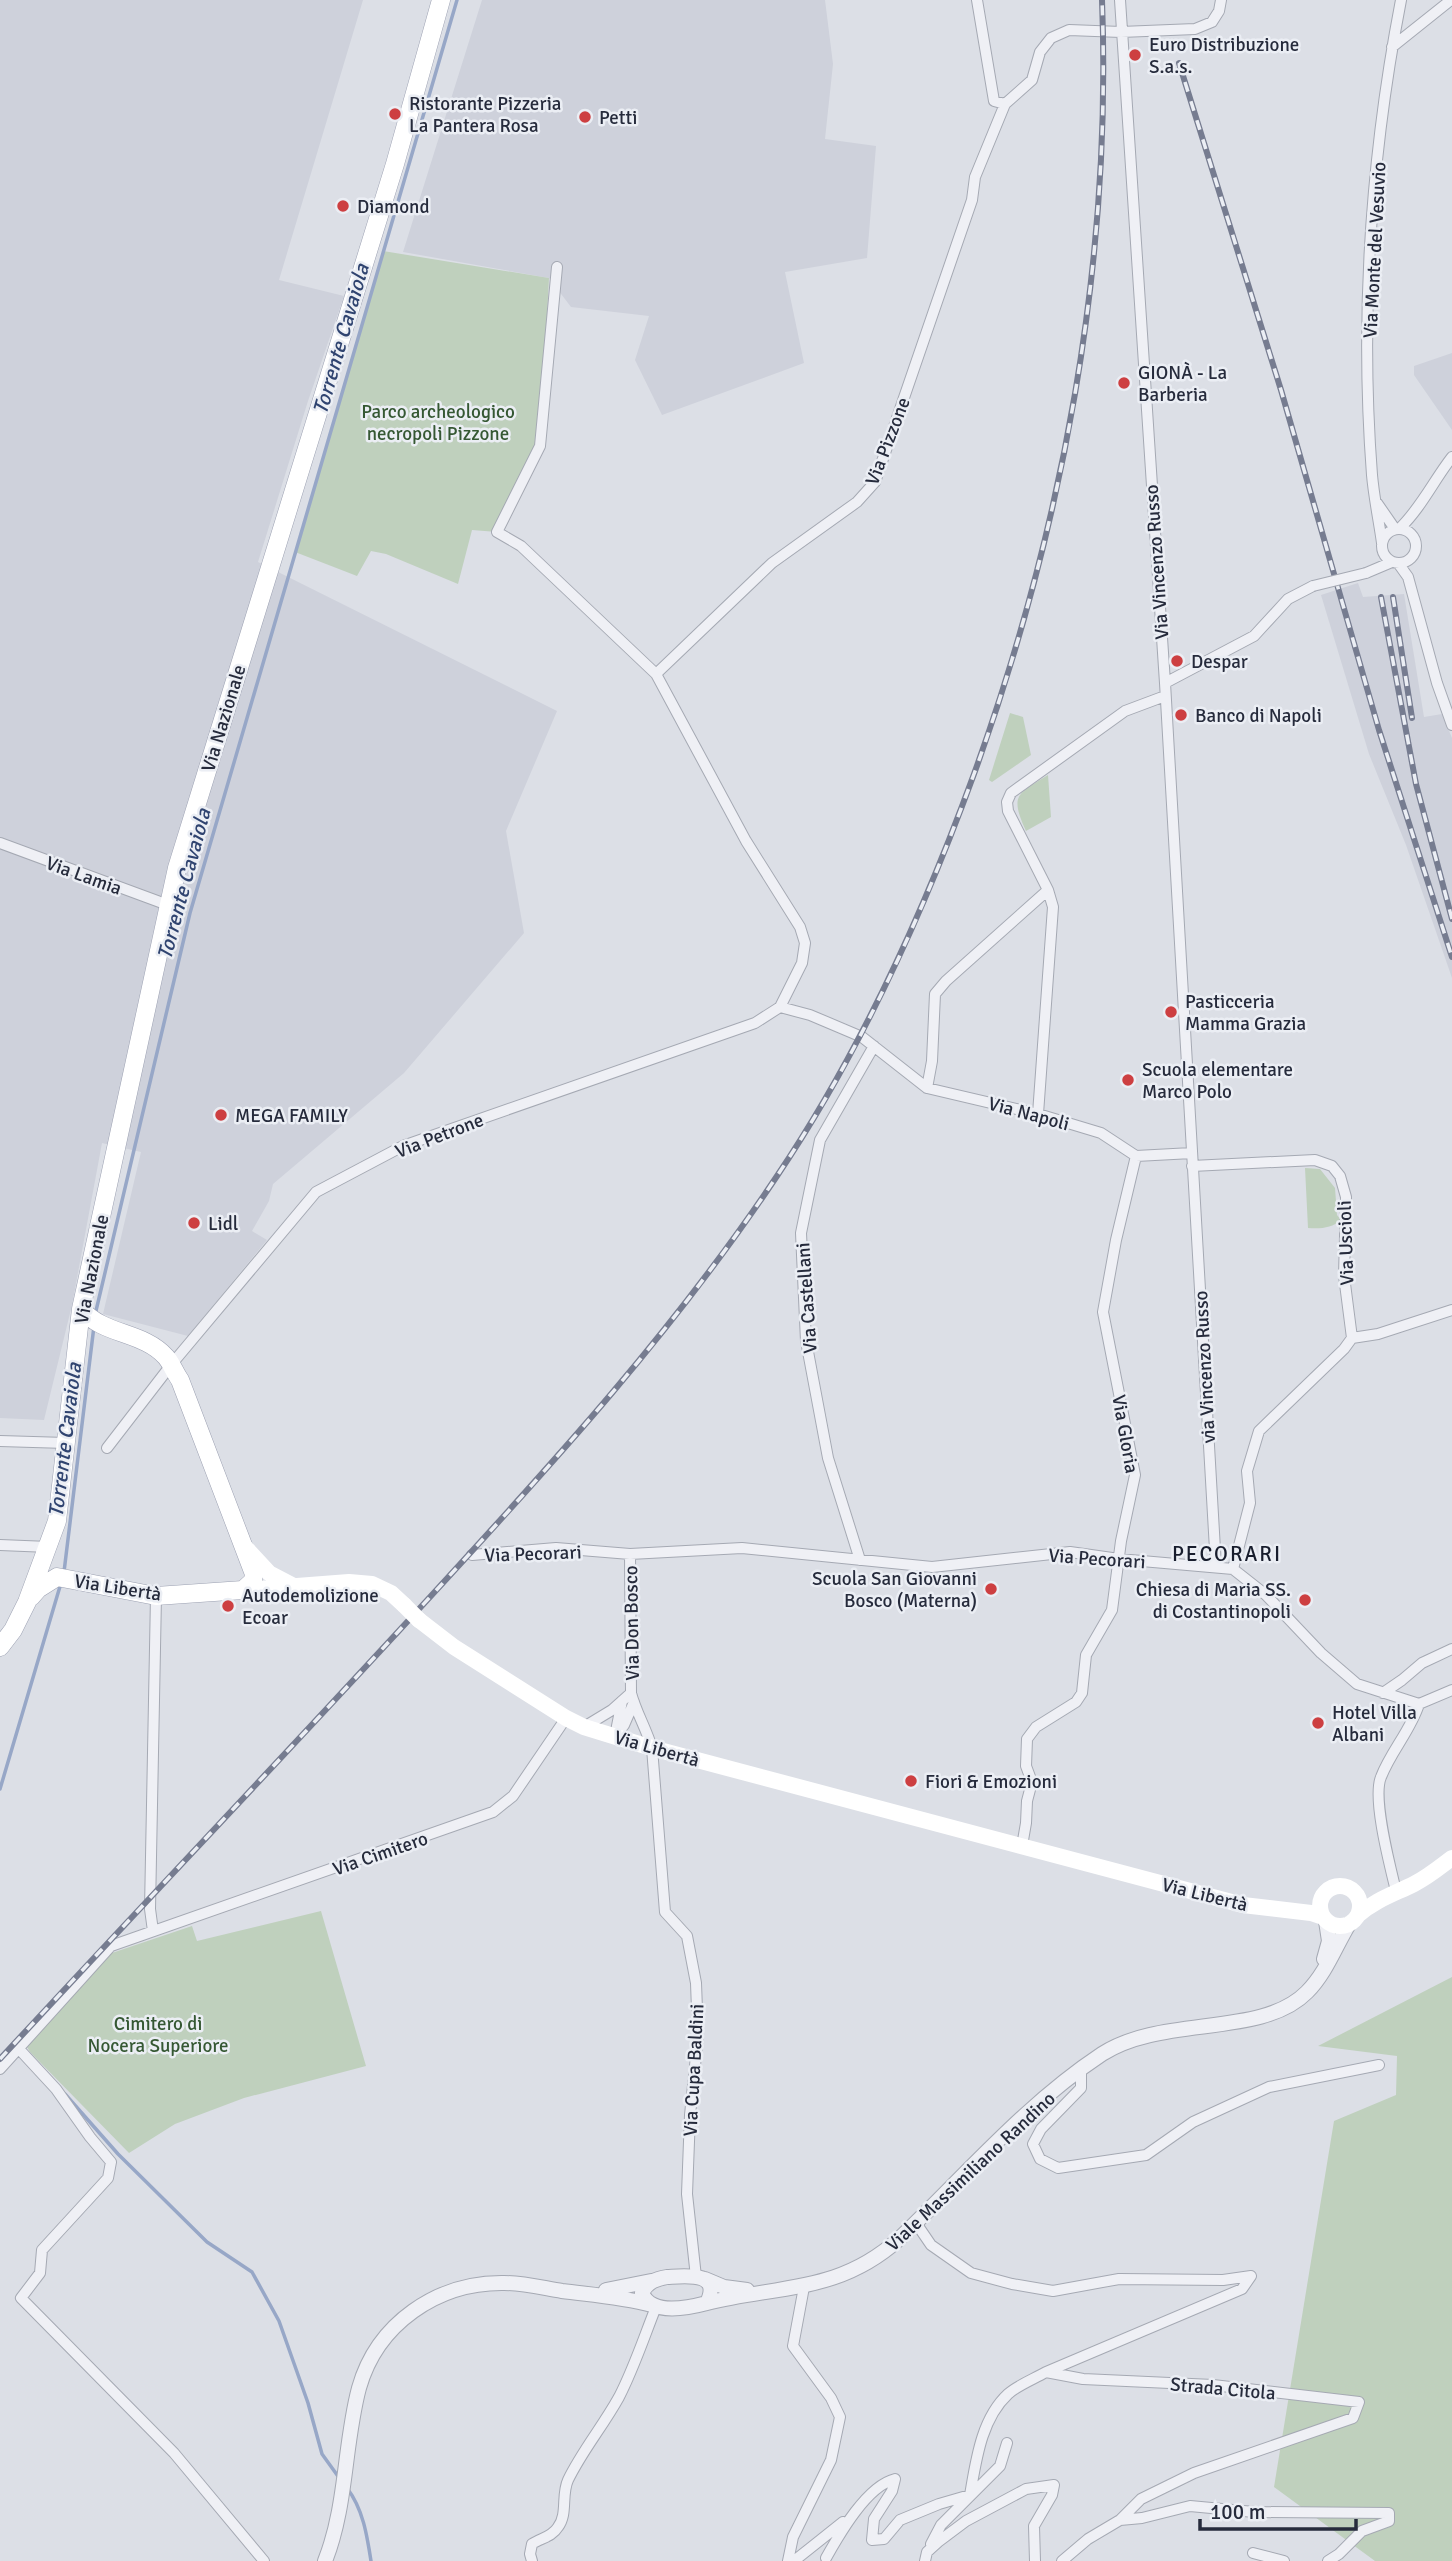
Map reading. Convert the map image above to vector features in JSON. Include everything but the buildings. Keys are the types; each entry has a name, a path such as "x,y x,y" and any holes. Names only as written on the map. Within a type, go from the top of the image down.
{"main road":[{"name":"Via Nazionale","path":"0,1647 27,1602 57,1521 81,1309 177,867 395,164 441,0"},
{"path":"81,1309 90,1320 144,1341 169,1361 180,1380 254,1574 253,1581 243,1590"},
{"path":"76,1346 90,1338 119,1333"},
{"path":"242,1544 269,1573 295,1586"},
{"name":"Via Libertà","path":"49,1547 50,1561 65,1579"},
{"name":"Via Libertà","path":"27,1602 37,1589 65,1579 156,1596 349,1582 372,1584 391,1593 419,1620 454,1647 584,1727 652,1748 1243,1905 1311,1913 1324,1919"},
{"path":"1325,1892 1319,1905 1324,1919 1337,1926 1354,1919 1369,1905 1432,1874 1452,1858"},
{"path":"1287,1910 1336,1885 1347,1886 1360,1900 1354,1919"},
{"path":"1353,1890 1396,1891"}],"street":[{"path":"977,0 994,101 1004,104"},
{"name":"Via Vincenzo Russo","path":"1120,0 1165,683 1192,1166"},
{"name":"Via Pizzone","path":"656,674 772,563 857,502 875,482 972,200 975,177 1004,104 1032,80 1040,52 1051,38 1069,30 1121,32 1195,29 1212,22 1219,11 1221,0"},
{"name":"Via Monte del Vesuvio","path":"1401,0 1392,47 1377,170 1368,299 1372,477 1384,554 1395,562 1408,578 1437,683 1452,725"},
{"path":"1392,47 1451,0"},
{"path":"557,267 540,446 497,532 521,546 656,674 746,841 800,927 805,943 802,962 780,1007 810,1015 862,1037 874,1046"},
{"path":"1370,571 1386,534 1397,528 1418,508 1435,478 1452,457"},
{"name":"Via Monte del Vesuvio","path":"1376,501 1397,528 1409,531 1416,540 1416,552 1408,578"},
{"path":"1416,540 1418,508"},
{"path":"1165,683 1234,649 1254,636 1288,599 1313,586 1395,562 1409,561 1413,556"},
{"path":"1038,1114 1053,907 1048,890 1008,811 1007,802 1011,793 1125,711 1165,695"},
{"name":"Via Lamia","path":"0,843 168,905"},
{"path":"927,1088 932,1061 936,994 1048,890"},
{"name":"Via Petrone","path":"107,1448 169,1361 316,1192 403,1146 755,1023 780,1007"},
{"name":"Via Napoli","path":"874,1046 927,1088 1038,1114 1101,1133 1136,1156"},
{"name":"Via Castellani","path":"860,1560 828,1458 806,1341 801,1233 820,1140 874,1046"},
{"path":"1136,1156 1192,1153"},
{"name":"Via Gloria","path":"1022,1846 1032,1782 1026,1766 1027,1739 1036,1727 1076,1702 1082,1693 1086,1655 1112,1610 1135,1475 1103,1312 1116,1240 1136,1156"},
{"name":"Via Uscioli","path":"1192,1166 1315,1160 1332,1166 1340,1176 1346,1197 1344,1276 1352,1338"},
{"name":"via Vincenzo Russo","path":"1192,1166 1216,1567"},
{"path":"1452,1310 1378,1334 1352,1338 1344,1349 1259,1431 1247,1471 1250,1503 1233,1569 1266,1595 1321,1653 1357,1684 1419,1704 1452,1690"},
{"path":"0,1441 66,1443"},
{"path":"0,1545 49,1547"},
{"name":"Via Pecorari","path":"472,1555 556,1548 630,1553 742,1548 932,1567 1070,1552 1233,1569"},
{"name":"Via Don Bosco","path":"615,1736 629,1699 630,1553"},
{"path":"153,1931 150,1909 156,1596"},
{"path":"1383,1693 1422,1663 1452,1649"},
{"name":"Via Don Bosco","path":"584,1727 629,1699"},
{"name":"Via Don Bosco","path":"629,1699 647,1731 652,1748"},
{"path":"1396,1891 1384,1833 1379,1780 1414,1719 1419,1704"},
{"name":"Via Cimitero","path":"0,2070 111,1946 493,1812 519,1788 566,1718"},
{"name":"Via Cupa Baldini","path":"652,1748 665,1913 687,1936 696,1983 698,2036 690,2115 687,2194 701,2278"},
{"path":"1321,1974 1329,1941 1324,1919"},
{"name":"Viale Massimiliano Randino","path":"762,2291 804,2287 837,2278 883,2253 997,2141 1081,2069 1120,2044 1176,2029 1272,2014 1292,2005 1308,1992 1321,1974 1354,1919"},
{"path":"19,2049 56,2089 111,2162 108,2178 42,2250 40,2273 21,2298 174,2453 264,2561"},
{"path":"1081,2069 1081,2088 1041,2129 1033,2144 1040,2159 1058,2168 1146,2155 1193,2122 1269,2087 1379,2065"},
{"path":"916,2223 931,2245 971,2273 1053,2291 1119,2279 1223,2280 1251,2276 1242,2288 1046,2372 1009,2394 990,2416 978,2454 970,2496"},
{"path":"701,2278 711,2287 707,2302"},
{"path":"590,2292 654,2280 701,2278 724,2287 762,2291"},
{"path":"654,2280 642,2293 654,2306"},
{"path":"325,2561 340,2507 359,2390 367,2366 385,2337 416,2308 436,2297 482,2285 503,2283 590,2292 654,2306 688,2306 762,2291"},
{"path":"788,2561 793,2537 831,2460 840,2417 831,2398 793,2346 804,2287"},
{"path":"532,2561 531,2544 551,2535 559,2526 564,2515 562,2503 566,2485 575,2465 619,2397 654,2306"},
{"name":"Strada Citola","path":"1046,2372 1083,2379 1213,2385 1359,2402 1353,2418 1195,2473 1141,2499 1120,2520"},
{"path":"926,2557 941,2525 1000,2466 1007,2443"},
{"path":"826,2558 843,2527 881,2482 895,2479 892,2491 874,2519 872,2540 884,2539 900,2520 939,2504 970,2496"},
{"path":"926,2557 966,2521 1026,2489 1054,2485 1052,2496 1034,2526 1035,2561"},
{"path":"1062,2561 1088,2539 1120,2520 1142,2518 1190,2506 1254,2512 1390,2513 1389,2521 1362,2531 1328,2561"},
{"path":"794,2561 859,2510"},
{"path":"1253,2553 1284,2561"}],"shaded area":[{"path":"0,0 363,0 279,280 344,296 258,562 557,711 506,831 524,933 404,1073 273,1184 269,1201 252,1231 267,1240 188,1336 103,1314 141,1152 102,1143 72,1305 44,1420 0,1418"},
{"path":"482,0 825,0 833,64 825,139 876,146 867,258 785,272 804,363 662,415 635,360 649,316 571,307 549,278 403,252"},
{"path":"1452,353 1452,430 1414,375 1414,366"},
{"path":"1358,583 1363,597 1404,594 1424,717 1442,714 1452,738 1452,978 1406,845 1369,754 1321,595"}],"green space":[{"name":"Parco archeologico necropoli Pizzone","path":"383,251 549,278 540,446 497,532 472,530 458,584 386,554 371,551 357,576 295,552"},
{"path":"1010,713 1023,717 1031,755 992,782 989,780"},
{"path":"1048,775 1051,817 1026,831 1018,809 1019,796"},
{"path":"1305,1168 1320,1169 1335,1188 1337,1215 1341,1220 1334,1225 1308,1228"},
{"name":"Cimitero di Nocera Superiore","path":"321,1911 366,2066 244,2098 175,2124 129,2153 27,2047 106,1955 192,1926 197,1941"},
{"path":"1452,1977 1452,2561 1375,2561 1274,2487 1334,2121 1396,2095 1397,2056 1318,2046"}],"waterway":[{"name":"Torrente Cavaiola","path":"95,1315 190,913 457,0"},
{"name":"Torrente Cavaiola","path":"64,1572 94,1326"},
{"name":"Torrente Cavaiola","path":"0,1789 61,1583"},
{"path":"65,2094 118,2154 207,2242 252,2272 279,2321 308,2403 322,2454 340,2479"},
{"path":"347,2488 361,2513 371,2561"}],"railway":[{"path":"0,2059 430,1597 612,1393 697,1287 777,1176 863,1031 934,878 974,774 1033,586 1056,490 1075,393 1099,197 1103,98 1102,0"},
{"path":"1179,63 1281,390 1379,730 1452,957"},
{"path":"1381,597 1416,784 1452,919"},
{"path":"1393,597 1412,718"}],"place":[{"name":"Euro Distribuzione S.a.s.","path":"1135,55"},
{"name":"Ristorante Pizzeria La Pantera Rosa","path":"395,114"},
{"name":"Petti","path":"585,117"},
{"name":"Diamond","path":"343,206"},
{"name":"GIONÀ - La Barberia","path":"1124,383"},
{"name":"Despar","path":"1177,661"},
{"name":"Banco di Napoli","path":"1181,715"},
{"name":"Pasticceria Mamma Grazia","path":"1171,1012"},
{"name":"Scuola elementare Marco Polo","path":"1128,1080"},
{"name":"MEGA FAMILY","path":"221,1115"},
{"name":"Lidl","path":"194,1223"},
{"name":"Scuola San Giovanni Bosco (Materna)","path":"991,1589"},
{"name":"Chiesa di Maria SS. di Costantinopoli","path":"1305,1600"},
{"name":"Autodemolizione Ecoar","path":"228,1606"},
{"name":"Hotel Villa Albani","path":"1318,1723"},
{"name":"Fiori & Emozioni","path":"911,1781"}],"district":[{"name":"PECORARI","path":"1227,1554"}]}
